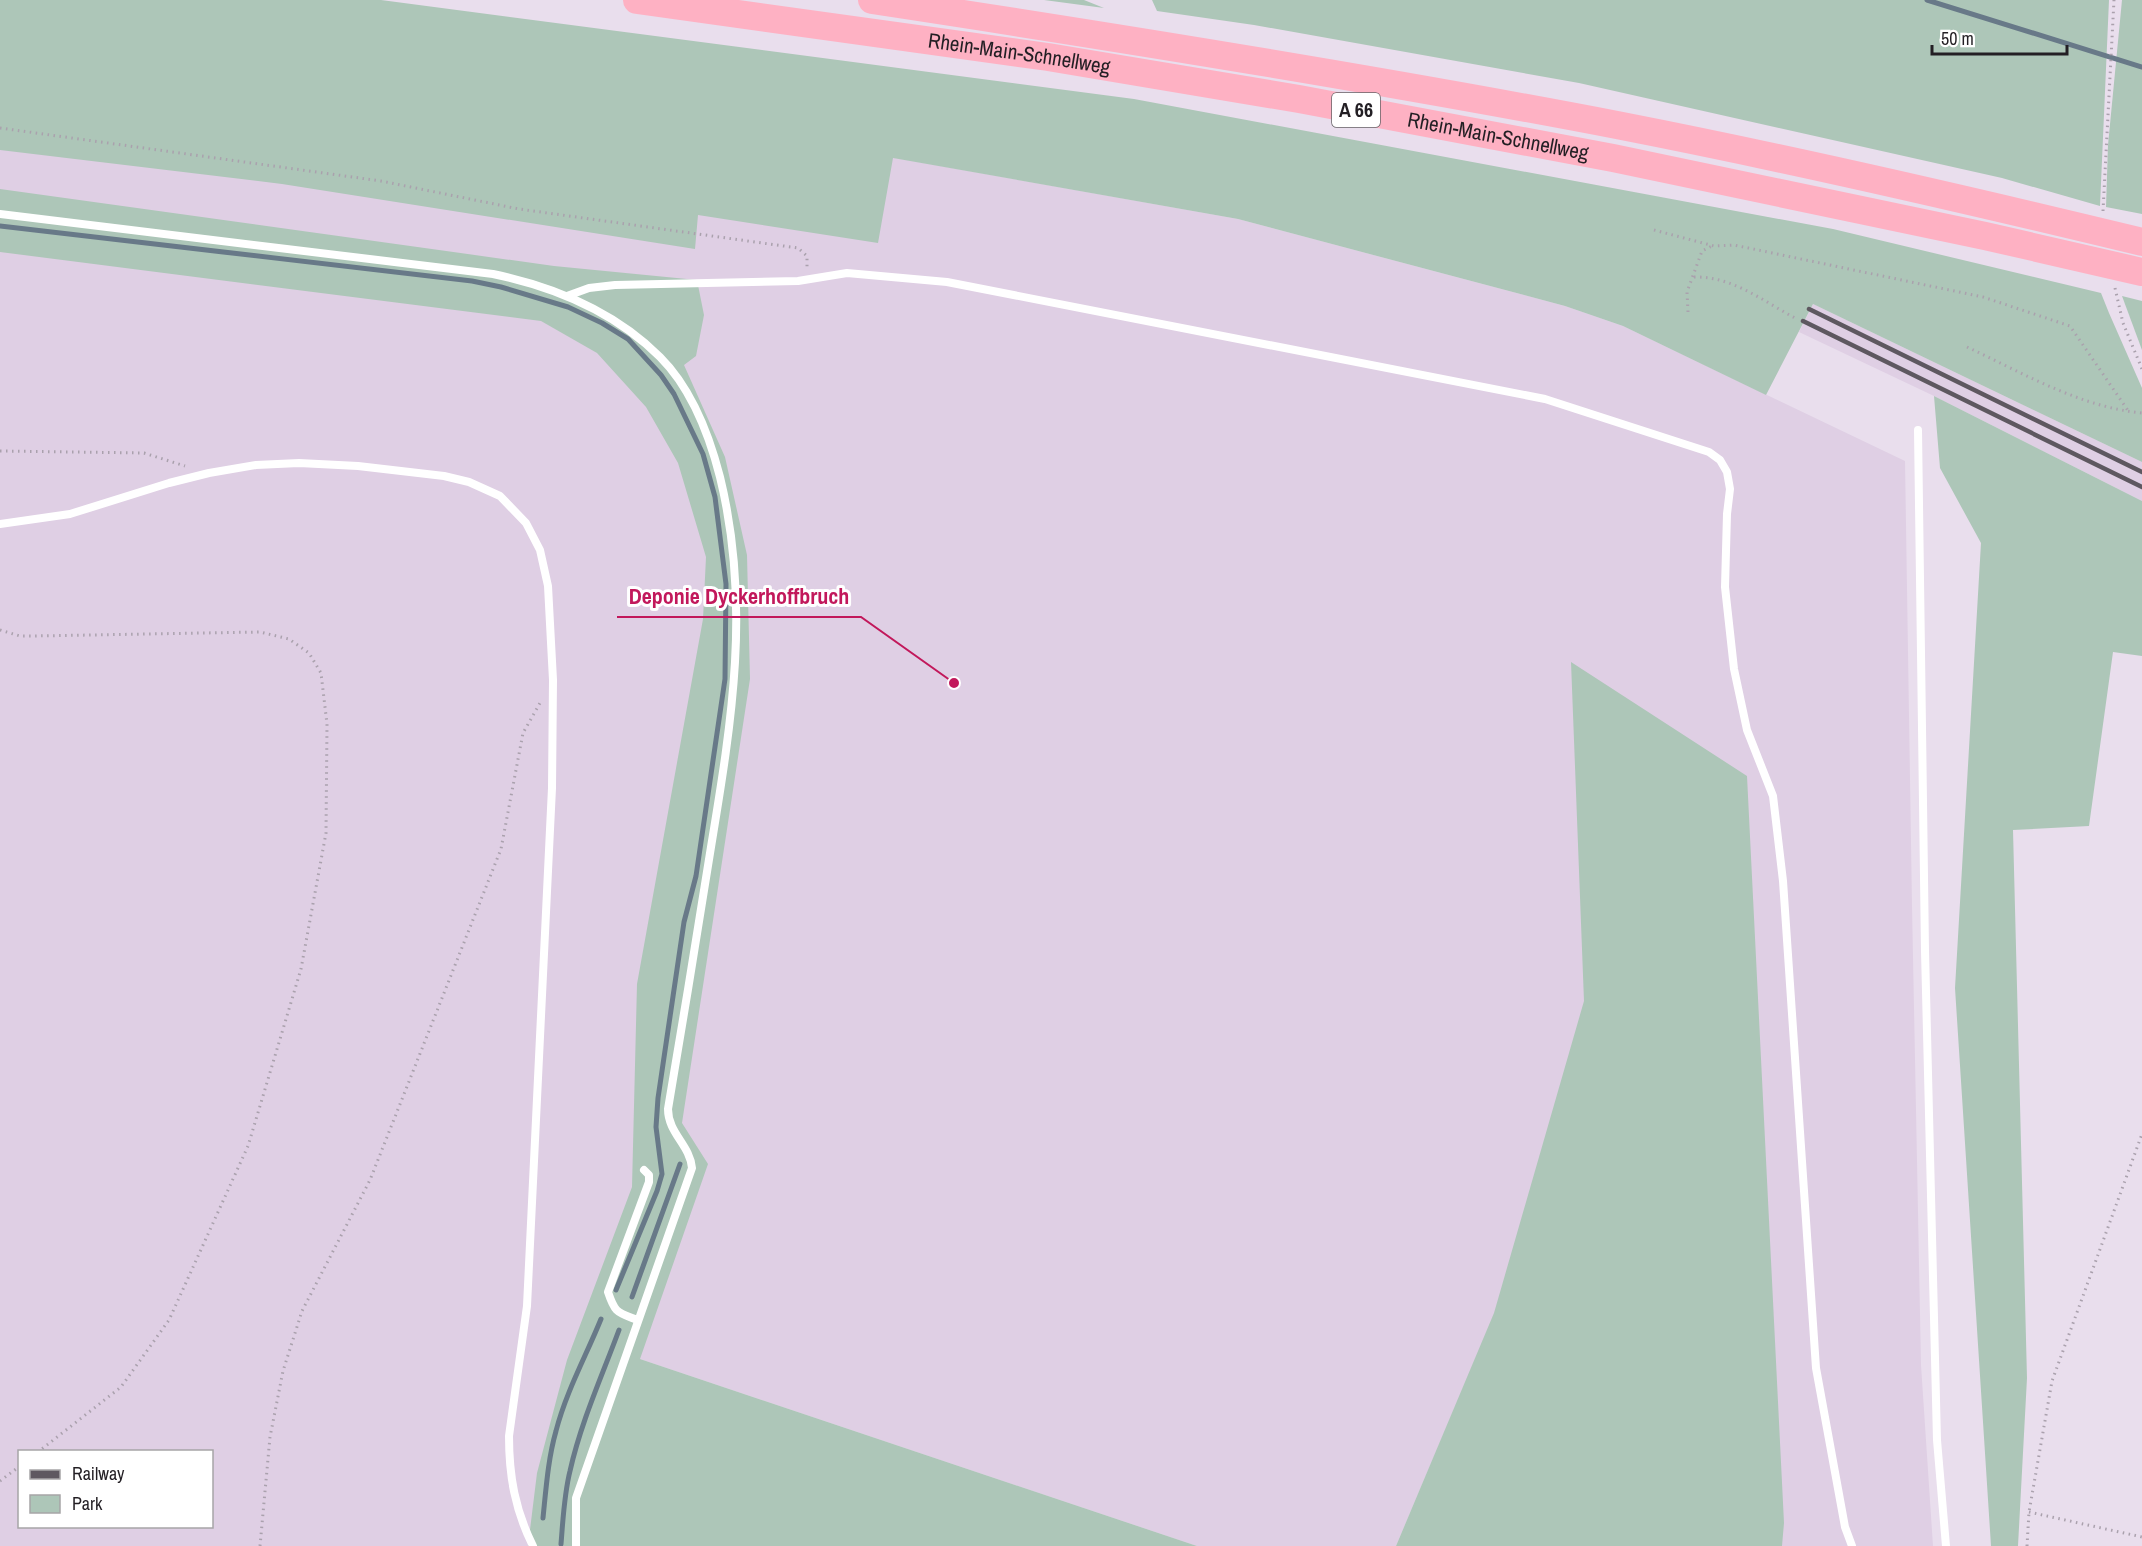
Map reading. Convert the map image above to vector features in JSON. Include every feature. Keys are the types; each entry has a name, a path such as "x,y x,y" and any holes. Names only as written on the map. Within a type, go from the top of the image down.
{"highway":[{"name":"Rhein-Main-Schnellweg","path":"637,0 1048,57 1299,99 1613,158 2136,271"},
{"name":"Rhein-Main-Schnellweg","path":"872,0 1303,69 1623,126 1862,176 2136,241"}],"lane":[{"path":"0,214 493,274 543,286 607,316 661,358 688,395 708,437 721,480 730,523 737,595 736,673 727,750 668,1109 670,1126 687,1150 692,1168 576,1498 576,1546"},
{"path":"567,296 589,288 615,285 798,281 847,273 947,282 1545,399 1709,452 1720,460 1727,472 1730,489 1725,586 1734,669 1747,730 1773,795 1783,881 1816,1368 1845,1527 1852,1546"},
{"path":"1918,430 1925,951 1937,1440 1947,1546"},
{"path":"0,524 70,514 209,473 256,465 299,463 358,466 444,476 469,482 500,496 526,523 540,550 548,586 553,680 551,800 527,1306 509,1444 515,1502 533,1546"},
{"path":"637,1320 618,1312 613,1307 608,1292 649,1182 649,1174 644,1170"}],"path":[{"path":"2103,215 2114,0"},
{"path":"0,128 381,181 519,209 798,248 807,256 807,271 798,281"},
{"path":"1654,230 1714,246 1734,245 1983,297 2070,326 2129,412"},
{"path":"1688,312 1687,292 1702,251 1714,246"},
{"path":"1694,277 1718,279 1734,284 1795,318"},
{"path":"2123,323 2142,369"},
{"path":"1967,347 2066,393 2099,405 2142,413"},
{"path":"0,451 144,453 209,473"},
{"path":"0,630 20,636 260,632 289,639 309,652 321,674 327,724 326,833 301,969 248,1146 169,1320 121,1387 41,1450"},
{"path":"260,1546 270,1437 283,1371 302,1311 370,1180 501,849 523,733 553,680"},
{"path":"2027,1546 2029,1512 2052,1381 2142,1134"},
{"path":"0,1481 18,1468"},
{"path":"2029,1512 2142,1537"}],"shaded area":[{"path":"0,52 828,146 1238,219 1565,306 1623,326 1905,461 1921,1365 1933,1546 1548,1546 1494,1315 1396,1546 1197,1546 640,1359 591,1546 0,1546"},
{"path":"1813,304 2142,462 2142,501 1934,396 1799,332"}],"green space":[{"path":"0,0 381,0 1134,99 1833,229 2101,293 2142,388 2142,462 1813,304 1766,395 1623,326 1565,306 1238,219 893,158 878,243 698,215 695,249 282,184 0,150"},
{"path":"1044,0 1084,0 1104,8"},
{"path":"1152,0 2109,0 2100,206 2002,178 1579,83 1254,25 1157,11"},
{"path":"2122,0 2142,0 2142,214 2106,207 2108,145"},
{"path":"0,189 554,266 697,280 704,315 696,356 684,365 725,457 747,555 750,679 682,1123 708,1164 640,1359 1197,1546 528,1546 537,1473 567,1360 632,1187 637,984 703,619 706,557 678,463 646,407 597,353 541,321 0,252"},
{"path":"2122,296 2142,301 2142,350"},
{"path":"1934,396 2142,501 2142,656 2113,652 2089,826 2013,830 2027,1378 2018,1546 1991,1546 1955,988 1981,543 1940,468"},
{"path":"1571,662 1747,776 1784,1523 1782,1546 1396,1546 1494,1313 1584,1001"}],"waterway":[{"path":"1927,0 2142,67"},
{"path":"0,226 472,281 501,287 568,307 602,323 628,339 661,375 674,394 703,454 715,497 726,584 725,679 696,876 684,922 658,1098 656,1127 662,1174 616,1290"},
{"path":"632,1297 680,1164"},
{"path":"543,1518 549,1463 560,1417 601,1319"},
{"path":"561,1544 566,1489 575,1453 619,1330"}],"railway":[{"path":"1809,309 2142,472"},
{"path":"1803,321 2142,487"}],"place":[{"name":"Deponie Dyckerhoffbruch","path":"954,683"}]}
